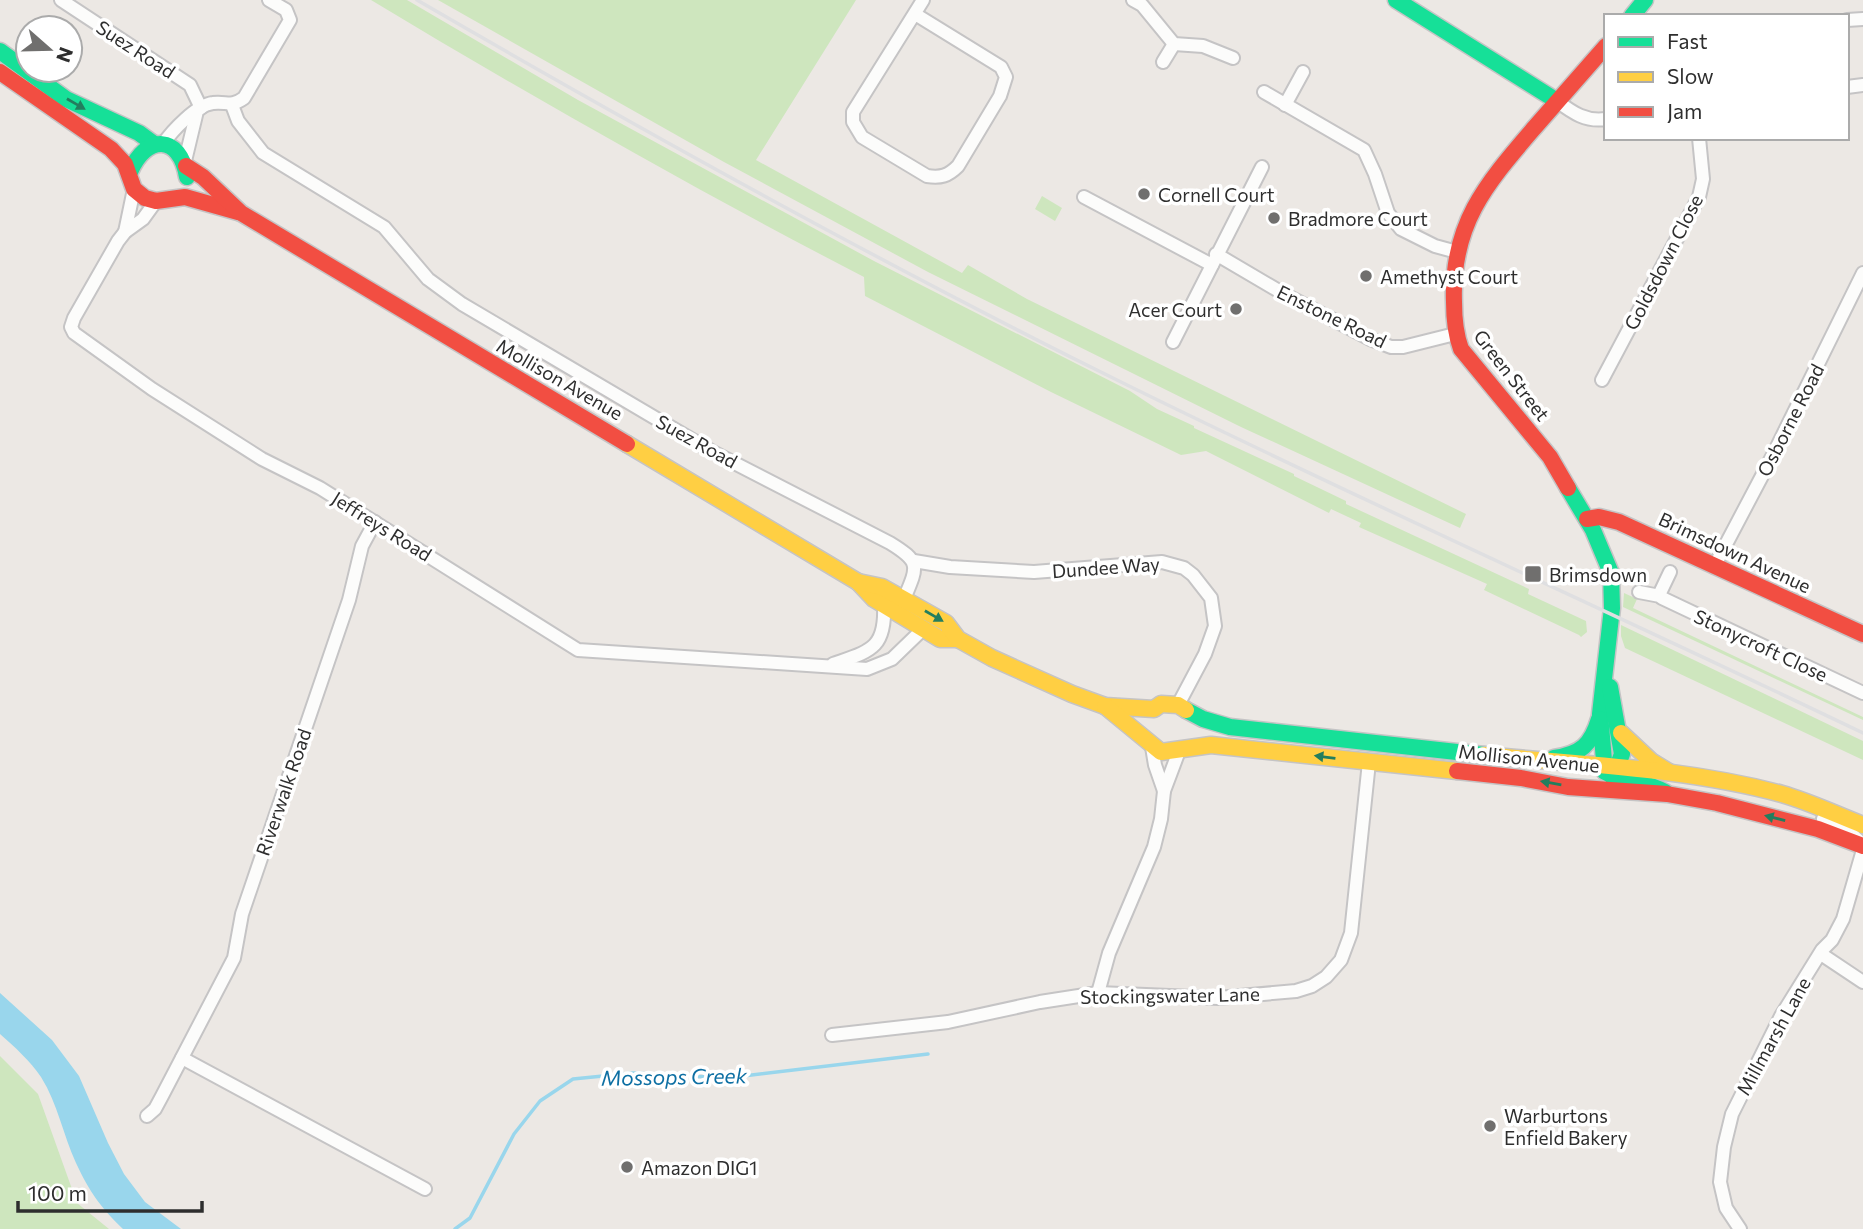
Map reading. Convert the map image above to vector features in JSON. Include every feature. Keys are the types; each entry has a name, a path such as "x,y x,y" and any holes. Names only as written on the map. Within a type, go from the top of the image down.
{"main road":[{"path":"1396,0 1558,101"},
{"name":"Green Street","path":"1604,48 1492,177 1471,212 1457,252 1453,278 1455,334 1461,349 1550,457 1587,519 1608,562 1613,587 1600,713 1609,775"},
{"name":"Mollison Avenue","path":"0,51 75,104 147,136 158,144 171,146 186,164 242,213 858,582 874,599 923,629 940,639 958,639"},
{"path":"0,72 102,141 130,172"},
{"path":"158,144 139,151 133,159 130,179 134,188 145,198 160,201 177,195 187,176 186,164"},
{"name":"Mollison Avenue","path":"160,201 185,197 242,213"},
{"name":"Brimsdown Avenue","path":"1587,519 1599,517 1619,522 1863,634"},
{"name":"Mollison Avenue","path":"858,582 882,587 946,623 958,639 1035,678 1105,706 1150,743 1168,753 1211,745 1521,778 1568,787 1609,775 1672,773 1721,780 1785,795 1863,825"},
{"name":"Green Street","path":"1604,677 1612,690 1613,711 1623,743 1609,775"},
{"name":"Mollison Avenue","path":"1105,706 1154,709 1170,703 1230,727 1541,762 1609,775 1667,794 1717,803 1818,829 1863,847"},
{"path":"1181,750 1193,737 1194,728 1183,708"},
{"path":"1150,743 1145,723 1154,709"},
{"path":"1541,762 1573,756 1583,751 1595,734 1600,713"},
{"path":"1620,733 1651,761 1672,773"}],"street":[{"name":"Suez Road","path":"61,0 190,85 199,109"},
{"path":"158,144 199,109 217,103 232,105 244,98 290,20 286,10 269,0"},
{"path":"915,14 1001,67 1006,76 1000,96 958,166 939,178 927,176 862,137 853,122 853,112 923,0"},
{"path":"1133,0 1142,5 1174,44 1203,46 1233,58"},
{"path":"1163,62 1174,44"},
{"path":"1285,105 1304,72"},
{"path":"1264,92 1364,150 1388,213 1402,229 1435,246 1457,252"},
{"path":"1558,101 1576,116 1597,121 1604,119"},
{"name":"Suez Road","path":"232,105 238,121 263,153 384,227 428,279 461,304 711,451 890,542 914,561"},
{"path":"186,164 199,109"},
{"name":"Goldsdown Close","path":"1602,380 1699,197 1703,179 1699,140"},
{"path":"1173,342 1262,167"},
{"name":"Jeffreys Road","path":"125,232 134,188"},
{"name":"Enstone Road","path":"1084,197 1391,347 1403,347 1455,334"},
{"name":"Jeffreys Road","path":"160,201 143,219 125,232 110,254 74,318 71,327 74,333 152,389 262,459 320,488 578,650 867,669 885,662 923,629"},
{"name":"Osborne Road","path":"1714,567 1863,273"},
{"name":"Riverwalk Road","path":"147,1116 155,1109 234,958 242,914 349,600 362,546 375,522"},
{"path":"904,599 913,574 914,561"},
{"name":"Dundee Way","path":"914,561 950,567 1034,572 1161,562 1184,568 1212,598 1215,625 1183,708"},
{"path":"1660,596 1670,572"},
{"name":"Stonycroft Close","path":"1639,592 1660,596 1863,693"},
{"name":"Jeffreys Road","path":"826,666 874,647 883,629 884,604"},
{"path":"1150,743 1164,791"},
{"path":"1098,993 1109,953 1154,847 1164,791 1181,750"},
{"name":"Stockingswater Lane","path":"832,1035 948,1021 1098,993 1233,997 1311,986 1326,977 1342,960 1351,933 1369,762"},
{"name":"Mollison Avenue","path":"1753,787 1846,829 1863,847"},
{"name":"Millmarsh Lane","path":"1740,1229 1726,1208 1720,1182 1727,1131 1737,1102 1781,1016 1843,919 1863,847"},
{"path":"1821,954 1863,982"},
{"path":"182,1058 425,1189"}],"green space":[{"path":"371,0 407,0 578,100 874,261 1130,391 1194,428 1294,474 1346,501 1346,504 1529,589 1528,594 1586,621 1587,632 1581,637 1484,590 1487,584 1359,527 1361,523 1331,509 1329,513 1206,451 1181,455 1051,392 865,296 864,277 615,142"},
{"path":"438,0 856,0 756,160 962,273 968,265 1027,299 1466,514 1460,528 1241,427 928,272 724,162"},
{"path":"1042,196 1062,208 1055,221 1035,209"},
{"path":"1624,593 1637,599 1633,608 1863,717 1863,720 1623,607"},
{"path":"1621,625 1863,741 1863,760 1625,648"},
{"path":"0,1056 38,1094 77,1203 109,1229 0,1229"}],"water":[{"path":"0,993 52,1040 79,1076 124,1174 145,1202 181,1229 123,1229 102,1206 76,1163 52,1098 41,1077 22,1054 0,1034"}],"waterway":[{"name":"Mossops Creek","path":"455,1229 470,1218 514,1134 540,1101 573,1079 633,1073 727,1078 928,1054"}],"railway":[{"path":"417,0 765,196 941,291 1304,471 1863,733"}],"traffic: fast":[{"path":"1396,0 1557,101"},
{"path":"1634,14 1645,0"},
{"path":"0,51 66,99 139,133 154,144"},
{"path":"130,172 145,151 162,144 177,153 187,177"},
{"path":"1568,488 1593,530 1611,573 1612,608 1600,714 1605,772 1665,792"},
{"path":"1610,687 1622,754 1613,778"},
{"path":"1186,710 1203,719 1230,727 1484,755"},
{"path":"1554,758 1584,747 1599,719"}],"traffic: slow":[{"path":"627,444 858,582 874,599 940,639 958,639"},
{"path":"858,582 882,587 946,623 958,639 992,658 1072,694 1105,706 1154,709 1161,704 1178,705 1186,710"},
{"path":"1105,706 1161,752 1211,745 1457,771"},
{"path":"1621,733 1651,761 1669,772"},
{"path":"1484,755 1635,768 1709,778 1782,794 1863,825"}],"traffic: jam":[{"path":"1568,488 1550,457 1461,349 1455,320 1455,274 1466,227 1487,186 1604,48"},
{"path":"0,72 111,149 125,164 134,189 145,198 156,201 185,197 238,212"},
{"path":"186,166 203,177 241,213 627,444"},
{"path":"1587,519 1599,517 1619,522 1863,634"},
{"path":"1457,771 1521,778 1568,787 1667,794 1717,803 1818,829 1863,846"}],"place":[{"name":"Cornell Court","path":"1144,194"},
{"name":"Bradmore Court","path":"1274,218"},
{"name":"Amethyst Court","path":"1366,276"},
{"name":"Acer Court","path":"1236,309"},
{"name":"Brimsdown","path":"1533,574"},
{"name":"Warburtons Enfield Bakery","path":"1490,1126"},
{"name":"Amazon DIG1","path":"627,1167"}]}
